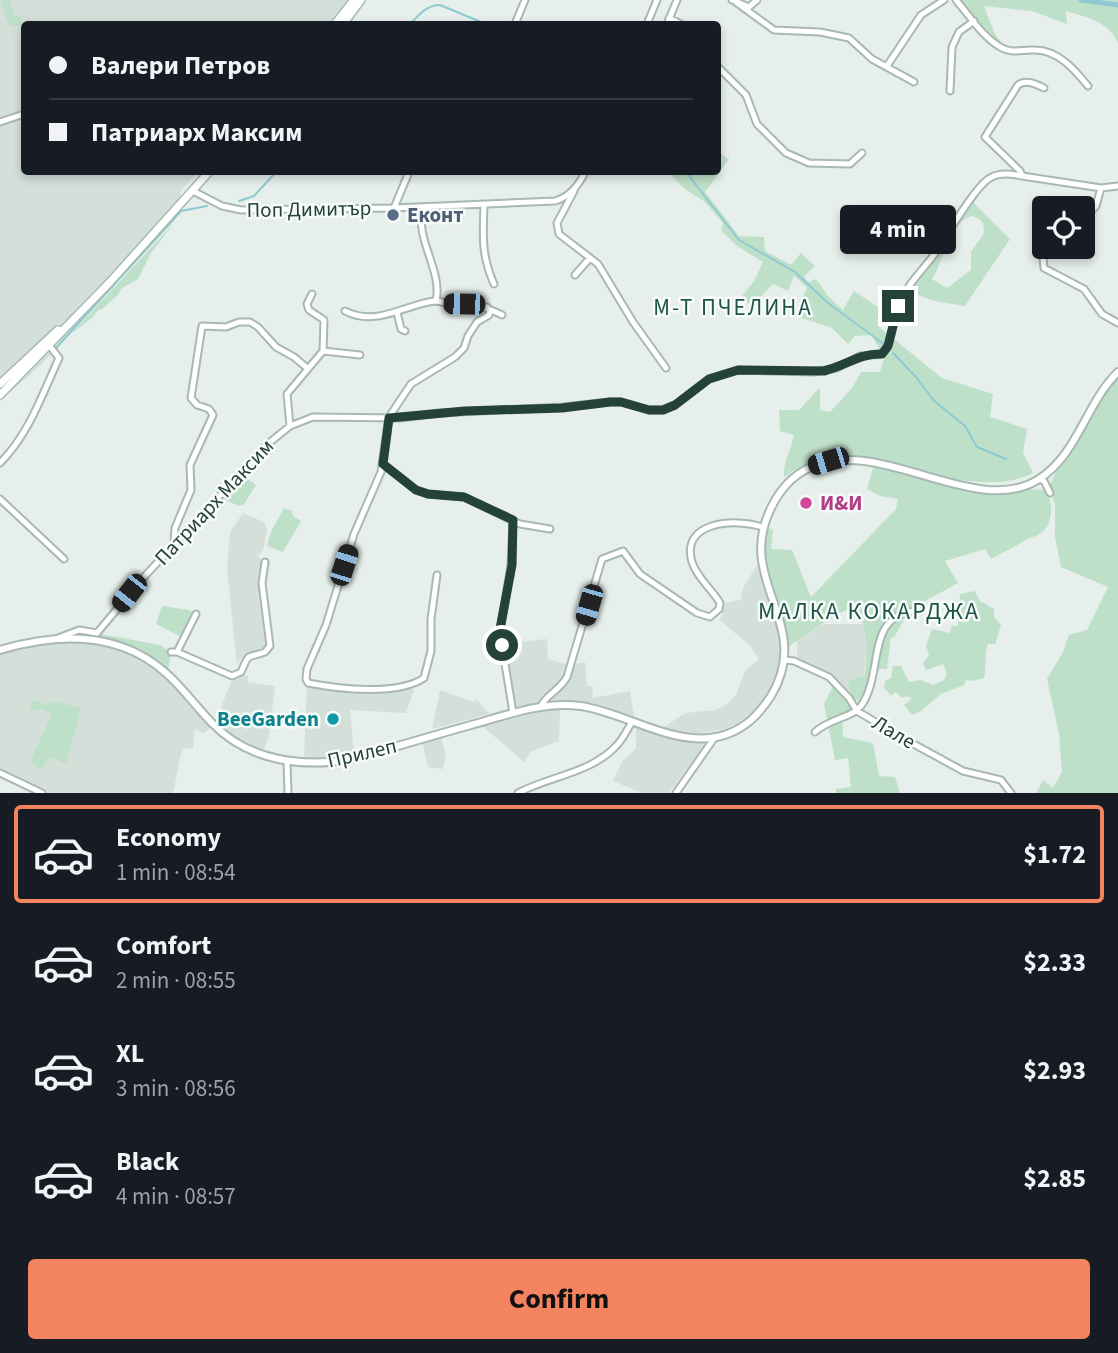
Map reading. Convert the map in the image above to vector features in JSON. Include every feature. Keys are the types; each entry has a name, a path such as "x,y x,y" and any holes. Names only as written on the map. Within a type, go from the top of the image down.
{"main road":[{"path":"338,21 355,0"},
{"path":"344,21 361,0"},
{"path":"0,395 52,348 77,315 206,175"},
{"path":"0,384 77,315"}],"street":[{"path":"516,21 524,0"},
{"path":"648,21 657,0"},
{"path":"668,21 677,0"},
{"path":"735,1 749,7 757,0"},
{"path":"887,66 921,15 944,0"},
{"path":"956,0 1000,47 1011,51 1036,49 1062,60 1074,69 1088,86"},
{"path":"735,1 774,30 821,32 849,38 872,59 914,82"},
{"path":"950,91 952,47 959,32 974,21"},
{"path":"721,69 746,95 757,124 789,155 809,163 850,164 862,153"},
{"path":"1045,88 1036,83 1018,85 985,136 1022,176 1101,188 1118,186"},
{"path":"0,122 21,115"},
{"name":"Патриарх Максим","path":"58,638 79,630 97,633 174,544 269,443 290,426 313,417 389,418 465,411 562,408 610,402 663,410 675,405 709,379 738,370 824,371 837,368 860,356 884,352 902,297 966,205 988,178 1002,174 1022,176"},
{"path":"394,208 408,175"},
{"name":"Поп Димитър","path":"193,191 222,206 237,210 423,207 555,201 562,199 584,175"},
{"path":"582,179 564,207 557,229 563,238 598,264 628,315 666,368"},
{"path":"1095,207 1101,188"},
{"path":"484,204 482,246 484,260 494,284"},
{"path":"423,207 421,215 428,256 438,290 436,301"},
{"path":"575,275 589,259"},
{"path":"1042,259 1044,268 1084,289 1102,314 1118,323"},
{"path":"290,426 287,394 323,351 324,320 309,310 307,304 312,294"},
{"path":"345,311 355,316 381,316 436,301 448,304 479,304 502,315"},
{"path":"437,575 431,619 431,651 424,678 410,686 380,688 339,688 308,684 307,669 326,625 354,534 383,464 389,418 411,384 455,357 464,348 477,322 489,315 490,311 486,307"},
{"path":"397,312 401,329 405,331"},
{"path":"174,544 178,520 191,490 190,465 212,415 209,409 197,405 191,398 202,326 226,327 239,322 250,322 276,347 294,356 307,369"},
{"path":"0,463 29,424 47,389 60,358 52,348"},
{"path":"323,351 359,355"},
{"path":"676,793 715,737 746,724 776,687 785,660 783,627 760,561 762,527 773,502 784,487 810,467 828,461 853,459 996,491 1014,489 1040,479 1064,455 1107,384 1118,372"},
{"path":"383,464 416,490 428,494 464,497 527,526 550,529"},
{"path":"1040,479 1050,493"},
{"path":"0,499 64,559"},
{"path":"513,520 512,565 499,634 513,713"},
{"path":"541,706 542,702 562,685 569,670 602,559 622,551 640,574 697,613 710,617 719,609 720,603 692,562 692,545 698,533 708,526 738,522 762,527"},
{"path":"196,614 174,652 236,676 242,670 245,659 269,649 270,637 262,583 265,562"},
{"path":"816,732 830,721 857,711 869,691 878,641 885,628 901,612 915,611"},
{"name":"Прилеп","path":"0,650 58,638 93,639 112,643 135,652 168,674 221,732 249,749 286,761 310,764 352,759 541,706 584,707 679,736 715,737"},
{"name":"Лале","path":"785,660 794,661 829,677 857,711 954,766 1001,780 1011,793"},
{"path":"518,793 606,755 617,745 632,722"},
{"path":"286,761 288,793"},
{"path":"0,773 42,793"}],"shaded area":[{"path":"0,0 350,0 333,21 21,21 21,175 195,175 181,191 176,219 41,365 0,401"},
{"path":"243,513 264,522 267,529 263,551 258,555 261,560 260,585 268,645 258,652 244,655 237,664 227,569 230,532"},
{"path":"757,565 781,633 782,664 776,681 756,710 726,729 695,734 663,728 685,713 716,710 727,704 736,695 745,671 759,659 750,646 720,620 725,603 741,600 743,588"},
{"path":"824,624 862,624 867,644 864,675 847,681 852,697 829,673 797,660 797,641"},
{"path":"547,639 548,659 569,665 585,662 587,686 593,687 592,698 630,691 634,716 592,704 551,700 513,707 505,643"},
{"path":"80,640 112,646 147,662 162,674 210,728 204,733 195,730 193,748 182,749 173,793 28,793 29,790 0,774 0,652"},
{"path":"248,676 248,682 275,686 269,736 263,752 233,737 218,725 233,677"},
{"path":"307,682 367,690 414,689 406,713 350,710 354,753 332,759 304,760"},
{"path":"440,690 474,702 476,699 490,714 432,729"},
{"path":"540,709 560,709 559,741 532,751 524,762 480,724"},
{"path":"636,726 701,740 704,745 669,793 642,793 613,781 623,760 636,749"},
{"path":"441,736 446,756 443,769 428,767 422,741"}],"green space":[{"path":"0,0 9,0 15,16 20,14 23,21 21,26 9,26"},
{"path":"956,0 1118,0 1118,43 1103,25 1066,11 1067,24 1032,11 984,6 994,32 1003,45 991,39"},
{"path":"721,154 729,159 721,170"},
{"path":"671,175 717,175 705,192 739,236 764,237 765,251 791,265 801,253 815,266 804,276 808,282 816,279 828,296 843,310 854,291 889,314 879,327 942,378 993,394 990,417 1027,429 1023,453 1033,473 1012,480 966,481 849,455 815,461 784,477 794,435 780,431 779,410 799,410 820,387 820,410 830,412 852,388 861,372 880,372 884,359 872,335 855,336 848,344 832,328 795,316 807,288 794,276 788,291 773,284 751,307 742,296 754,281 763,262 737,246 721,230 723,223 704,201 686,190"},
{"path":"971,200 1010,239 965,306 935,301 906,291","holes":["972,216 983,223 984,233 971,252 971,270 947,288 932,279 947,243 964,220"]},
{"path":"174,223 151,253 138,279 122,288 117,296 71,334"},
{"path":"1118,377 1118,793 1036,793 1043,780 1053,788 1062,772 1059,734 1047,679 1063,652 1069,635 1087,630 1108,587 1061,567 1055,537 1055,505 1049,487 1058,467 1112,381"},
{"path":"874,465 990,493 1019,489 1046,490 1051,512 1049,523 1040,533 991,559 985,549 945,561 958,583 909,610 900,609 888,621 877,643 870,678 859,702 852,697 847,681 865,675 867,644 858,605 836,615 789,646 768,572 766,526 773,530 771,549 792,550 811,597 896,509 898,499 880,496 867,489"},
{"path":"240,473 256,485 244,504 239,506 217,496"},
{"path":"284,508 292,511 293,516 301,521 283,552 267,546"},
{"path":"975,591 980,601 994,609 994,617 1001,625 995,644 988,644 984,678 966,680 964,685 941,694 912,715 904,705 912,699 908,696 902,698 896,692 891,696 884,687 885,681 891,678 893,666 901,666 909,682 921,680 933,685 944,680 947,674 943,664 926,670 923,664 929,655 926,646 932,629 950,633 952,625 958,626 960,594"},
{"path":"162,606 189,610 196,614 183,638 156,624"},
{"path":"902,617 903,621 894,638 891,637 887,669 875,669 878,641 889,621"},
{"path":"79,630 160,645 171,652 168,671 107,641 65,636"},
{"path":"833,686 847,698 853,711 842,715 843,737 873,743 879,776 895,777 900,793 836,793 836,789 851,787 848,758 835,760 824,704"},
{"path":"33,700 44,704 57,702 81,708 66,764 50,757 42,769 30,762 52,714 42,709 29,709"}],"waterway":[{"path":"1081,0 1118,5"},
{"path":"413,21 435,5 479,21"},
{"path":"239,201 254,196 273,175"},
{"path":"688,175 739,240 795,272 828,303 885,345"},
{"path":"57,347 181,211 207,206"},
{"path":"893,353 934,401 965,426 977,447 1006,459"}],"place":[{"name":"Еконт","path":"393,215"},
{"name":"И&И","path":"806,503"},
{"name":"BeeGarden","path":"333,719"}],"district":[{"name":"М-Т ПЧЕЛИНА","path":"733,307"},
{"name":"МАЛКА КОКАРДЖА","path":"869,611"}],"route":[{"path":"502,645 499,634 512,565 513,520 464,497 428,494 416,490 387,469 383,464 383,451 389,418 465,411 562,408 610,402 663,410 675,405 709,379 738,370 824,371 866,354 882,354 888,346 898,306"}]}
